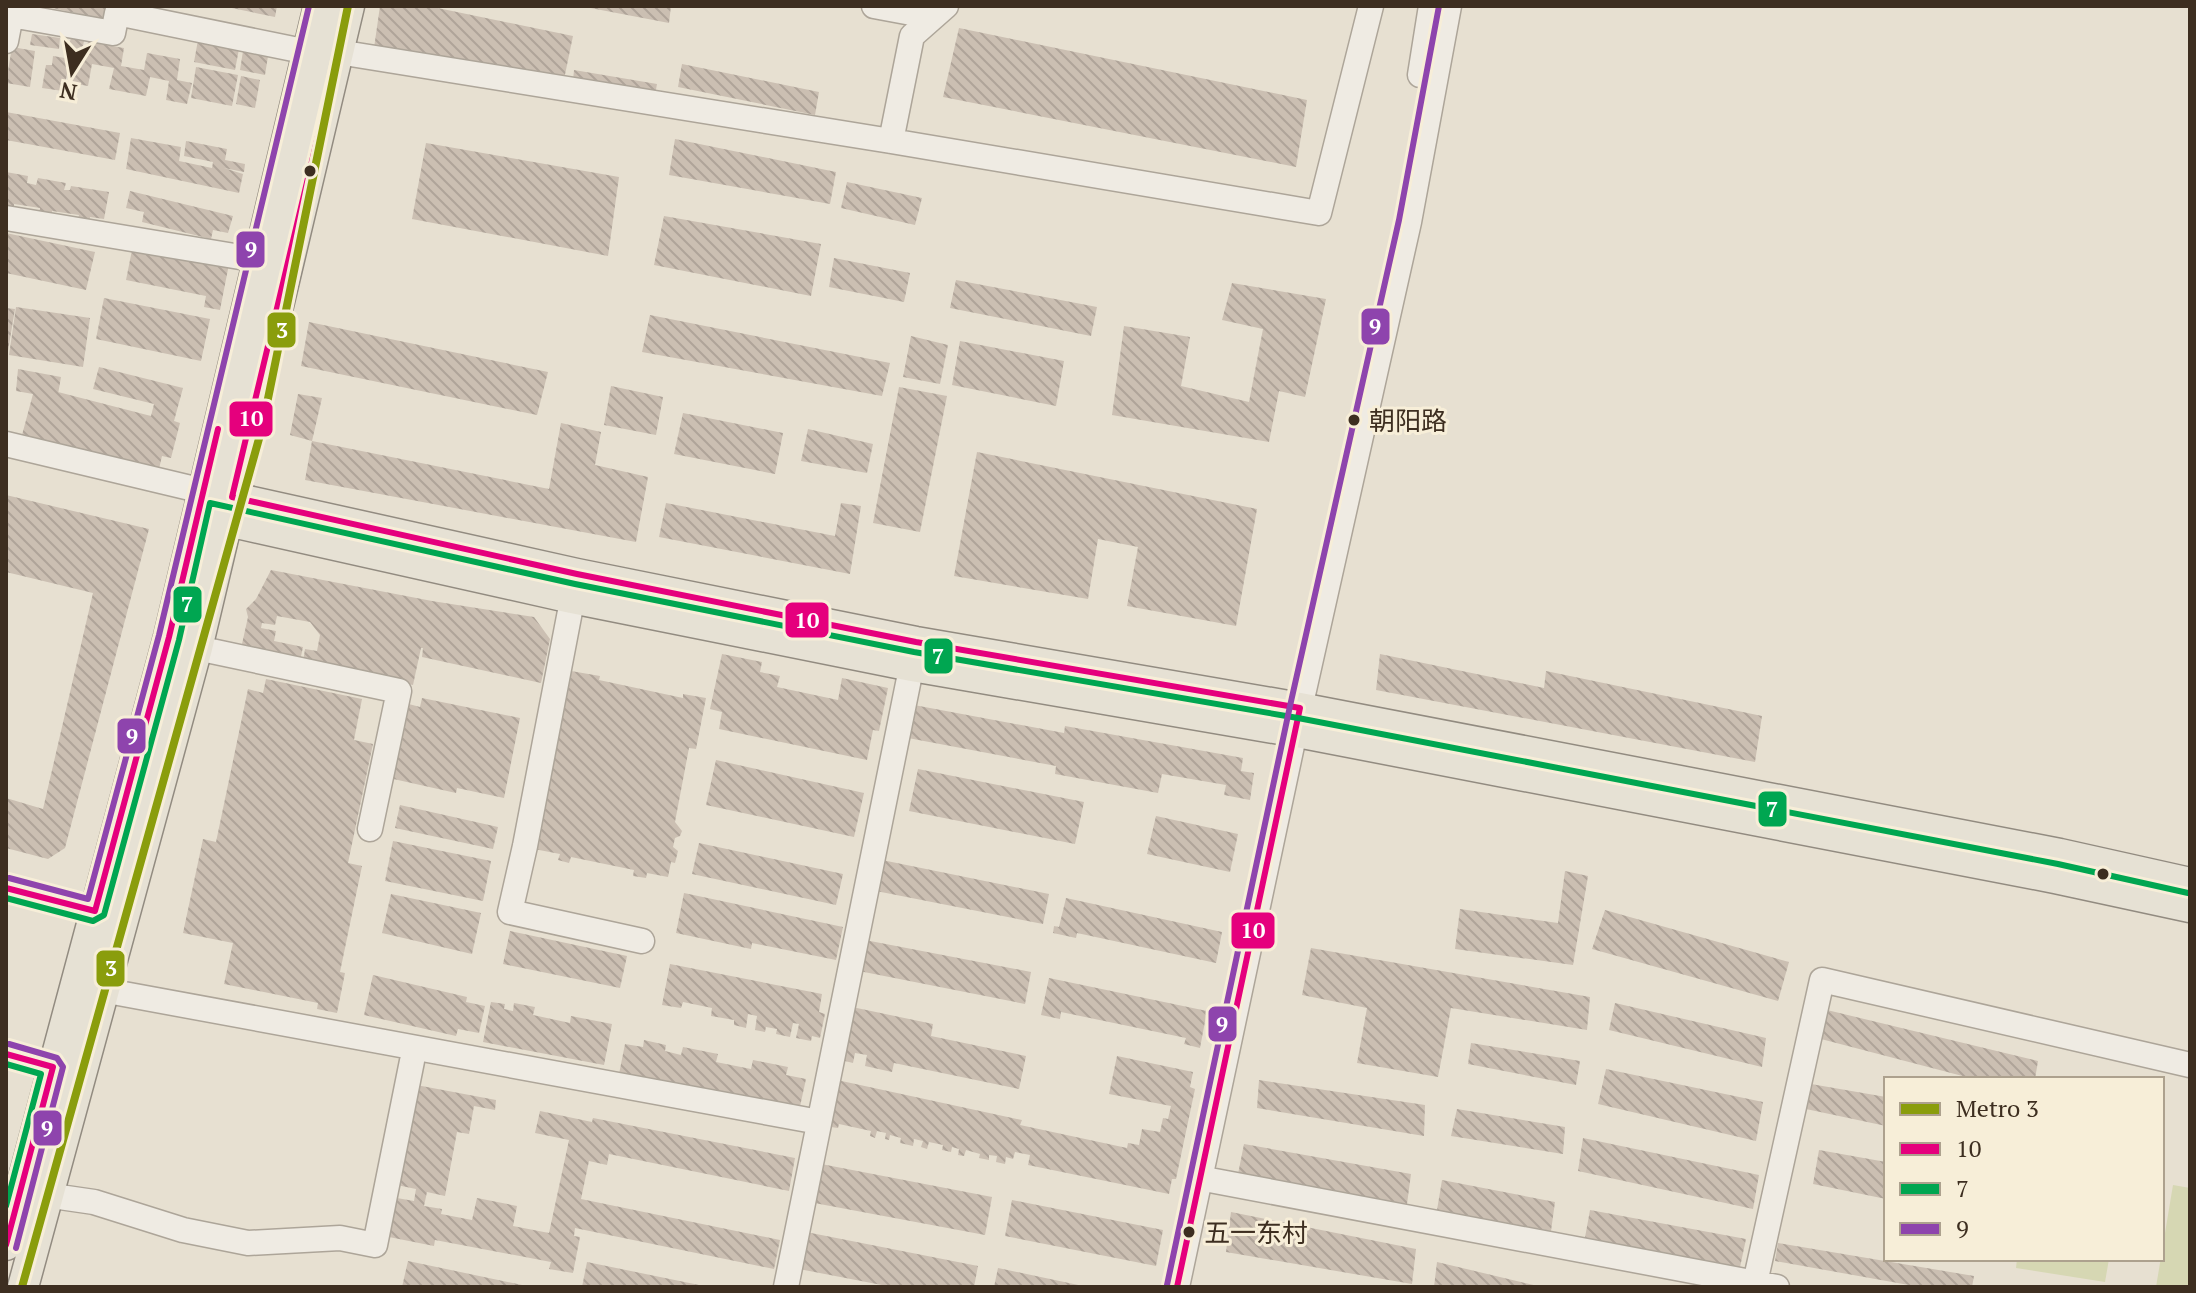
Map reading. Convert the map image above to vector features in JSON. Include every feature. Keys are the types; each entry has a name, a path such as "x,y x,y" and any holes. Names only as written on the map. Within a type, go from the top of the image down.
{"main road":[{"path":"6,1245 34,1194 102,990 197,648 258,260 319,6"},
{"path":"23,1287 53,1067 169,637 221,503 349,6"},
{"path":"221,503 575,586 914,654 2060,854 2190,883"},
{"path":"1292,719 2190,907"}],"street":[{"path":"874,6 939,12"},
{"path":"338,52 1319,213 1371,6"},
{"path":"1177,1287 1396,218 1431,6"},
{"path":"1163,1287 1409,222 1449,6"},
{"path":"6,41 12,10 113,33 118,9 308,52"},
{"path":"891,141 912,36 939,12"},
{"path":"6,218 258,260"},
{"path":"6,444 221,503"},
{"path":"575,586 510,912 642,941"},
{"path":"197,648 399,691 370,829"},
{"path":"786,1287 914,654"},
{"path":"6,888 95,911"},
{"path":"1199,1178 1766,1285 1822,980 2190,1065"},
{"path":"102,990 819,1122"},
{"path":"6,1054 53,1067"},
{"path":"34,1194 94,1202 183,1230 248,1243 340,1238 375,1245 412,1061"}],"green space":[{"path":"2173,1185 2190,1188 2190,1287 2156,1287 2160,1261 2164,1261 2164,1239"},
{"path":"2017,1261 2109,1261 2105,1282 2016,1268"}],"building":[{"path":"43,6 114,6 112,21"},
{"path":"222,6 277,6 275,17"},
{"path":"380,6 428,6 573,36 561,94 373,55"},
{"path":"580,6 671,6 669,23"},
{"path":"959,28 1307,100 1296,167 943,97"},
{"path":"32,34 60,38 59,49 30,45"},
{"path":"71,38 84,41 82,51 68,48"},
{"path":"198,40 239,49 235,70 194,62"},
{"path":"88,42 124,48 121,66 144,70 147,53 180,59 177,80 192,83 187,104 166,100 169,81 150,77 146,96 109,89 114,68 92,64 88,86 71,83 76,60 84,61"},
{"path":"12,47 35,51 30,87 6,83"},
{"path":"243,51 268,56 265,75 240,70"},
{"path":"53,56 71,59 63,91 42,88 46,65 52,65"},
{"path":"682,64 819,92 815,115 678,87"},
{"path":"196,67 238,75 232,106 191,98"},
{"path":"574,70 657,84 653,106 572,91"},
{"path":"241,76 260,80 255,108 236,104"},
{"path":"6,112 120,133 115,160 6,140"},
{"path":"131,138 181,147 179,161 212,168 213,162 184,156 186,141 227,149 225,160 245,164 244,172 224,168 243,174 239,193 126,169"},
{"path":"675,139 836,172 830,204 669,175"},
{"path":"426,143 619,177 608,256 412,219"},
{"path":"6,172 28,176 27,183 36,185 38,178 66,183 64,190 70,190 71,186 109,192 104,219 90,217 89,224 77,222 79,215 52,211 52,216 39,214 40,208 14,204 14,208 6,207"},
{"path":"847,182 922,198 915,225 841,208"},
{"path":"130,191 233,216 228,233 213,230 211,239 142,222 144,212 126,208"},
{"path":"664,216 821,244 811,296 654,265"},
{"path":"6,233 95,252 86,290 6,273"},
{"path":"133,245 229,264 220,310 204,307 206,296 126,280"},
{"path":"834,258 910,273 904,302 829,287"},
{"path":"956,280 1097,307 1091,336 950,308"},
{"path":"1232,283 1326,299 1305,397 1279,391 1269,442 1112,415 1124,326 1190,337 1181,386 1249,402 1263,329 1222,320"},
{"path":"104,298 210,319 201,361 96,339"},
{"path":"16,307 90,318 83,367 9,355"},
{"path":"6,308 15,309 8,351 6,351"},
{"path":"650,315 890,363 882,396 642,352"},
{"path":"309,322 548,372 537,415 301,366"},
{"path":"911,336 948,345 940,384 903,377"},
{"path":"960,341 1064,361 1056,406 952,385"},
{"path":"99,367 183,388 174,421 180,423 171,458 162,456 159,469 22,435 33,394 16,391 18,369 61,377 58,392 151,416 154,404 93,389"},
{"path":"611,386 663,397 656,435 604,425"},
{"path":"899,387 947,396 920,532 873,523"},
{"path":"298,394 322,398 312,441 290,435"},
{"path":"683,413 783,433 775,474 674,454"},
{"path":"561,423 601,432 595,465 648,477 636,542 305,480 312,441 549,489"},
{"path":"808,429 873,444 867,473 801,461"},
{"path":"977,452 1257,509 1236,626 1127,606 1138,547 1098,539 1088,599 954,576"},
{"path":"6,495 149,529 65,848 48,859 6,848 6,798 43,809 93,593 6,572"},
{"path":"666,503 835,536 841,503 861,506 850,574 659,537"},
{"path":"271,570 534,617 550,639 541,683 422,657 423,648 413,685 303,662 305,649 317,651 320,635 310,622 277,616 275,625 262,623 261,628 276,631 274,641 303,647 300,661 240,653 248,617 246,609 256,599"},
{"path":"722,654 762,662 760,672 780,676 777,687 838,700 842,678 888,688 879,731 873,730 867,760 719,729 722,712 710,709"},
{"path":"1380,654 1544,688 1546,671 1762,716 1755,762 1376,690"},
{"path":"571,671 683,698 683,694 706,698 696,749 689,748 675,822 682,831 675,838 673,847 678,851 675,863 671,862 668,877 647,873 646,878 633,876 634,870 571,857 569,863 558,860 560,854 534,849"},
{"path":"266,679 362,699 354,740 373,744 348,863 362,866 340,972 345,973 337,1013 317,1009 318,1003 224,984 233,943 183,933 203,839 216,842 248,689 263,693"},
{"path":"422,698 520,718 504,798 457,788 456,793 389,778 405,703 420,707"},
{"path":"914,705 1064,733 1065,726 1243,758 1241,771 1254,773 1250,800 1224,795 1226,785 1162,774 1158,793 1055,774 1056,766 908,738"},
{"path":"716,760 864,793 854,837 706,805"},
{"path":"918,769 1084,802 1075,844 909,811"},
{"path":"400,805 498,827 493,849 395,828"},
{"path":"1156,816 1238,834 1230,872 1147,854"},
{"path":"393,841 491,861 483,901 385,881"},
{"path":"699,843 843,874 836,905 692,874"},
{"path":"882,860 1049,894 1043,924 876,891"},
{"path":"1565,871 1588,876 1573,965 1455,949 1460,909 1558,923"},
{"path":"684,893 843,927 836,960 752,943 751,949 676,933"},
{"path":"391,894 481,913 472,954 382,933"},
{"path":"1066,898 1222,932 1216,963 1077,933 1076,938 1053,933 1054,926 1059,927"},
{"path":"1605,910 1789,962 1778,1001 1592,949"},
{"path":"510,931 627,956 620,988 503,964"},
{"path":"865,940 1031,972 1025,1004 859,971"},
{"path":"1311,948 1590,997 1587,1030 1451,1008 1438,1077 1357,1063 1367,1008 1302,995"},
{"path":"670,964 822,994 819,1012 825,1014 820,1038 812,1036 811,1041 796,1038 799,1024 793,1023 790,1037 776,1034 777,1029 766,1027 765,1032 755,1030 757,1016 748,1014 746,1028 734,1025 734,1020 711,1016 712,1008 683,1002 681,1008 662,1005"},
{"path":"373,975 467,997 466,1002 485,1006 479,1033 458,1029 456,1036 364,1015"},
{"path":"1049,978 1207,1011 1200,1048 1184,1044 1186,1038 1061,1012 1060,1019 1041,1015"},
{"path":"491,1002 505,1004 504,1009 513,1011 514,1003 535,1007 533,1015 570,1023 571,1016 612,1024 604,1065 483,1042"},
{"path":"1615,1003 1766,1038 1762,1067 1609,1030"},
{"path":"852,1007 933,1024 931,1036 1026,1056 1019,1089 894,1063 892,1072 865,1066 867,1055 855,1053 853,1063 841,1060"},
{"path":"1827,1010 2038,1061 2035,1077 1966,1077 1821,1039"},
{"path":"644,1040 666,1045 665,1051 681,1055 683,1047 718,1054 716,1062 751,1069 753,1060 788,1067 786,1075 806,1079 799,1111 619,1074 625,1044 643,1047"},
{"path":"1471,1043 1580,1061 1576,1085 1468,1064"},
{"path":"1117,1056 1193,1072 1190,1087 1195,1089 1176,1179 1172,1179 1169,1194 1028,1165 1030,1155 1015,1152 1013,1159 1006,1157 1005,1164 996,1162 997,1156 989,1155 989,1160 966,1150 964,1156 958,1155 959,1149 952,1147 951,1152 942,1150 943,1145 929,1142 927,1149 921,1147 923,1141 914,1139 913,1146 900,1143 901,1138 890,1135 889,1140 885,1139 886,1133 877,1131 875,1138 870,1136 871,1131 839,1124 838,1128 831,1127 832,1121 828,1120 837,1080 1022,1120 1020,1125 1127,1148 1128,1143 1139,1145 1142,1129 1160,1132 1163,1118 1168,1119 1171,1106 1109,1094"},
{"path":"1606,1069 1763,1102 1756,1141 1598,1104"},
{"path":"1259,1080 1425,1105 1424,1136 1257,1108"},
{"path":"411,1084 496,1100 495,1110 474,1106 469,1134 457,1132 445,1196 427,1192 424,1206 442,1209 441,1214 472,1220 477,1198 517,1206 513,1226 549,1233 569,1140 535,1133 540,1111 592,1122 593,1118 795,1158 789,1191 609,1154 607,1165 589,1161 581,1199 780,1240 774,1269 575,1228 574,1236 580,1237 573,1273 549,1269 551,1262 435,1240 434,1246 384,1236 391,1197 414,1201 416,1189 392,1184"},
{"path":"1811,1084 1884,1097 1884,1126 1806,1109"},
{"path":"1457,1109 1565,1127 1563,1154 1451,1136"},
{"path":"1583,1138 1759,1175 1753,1209 1578,1171"},
{"path":"1244,1144 1411,1174 1407,1204 1238,1174"},
{"path":"1819,1150 1884,1162 1884,1199 1813,1184"},
{"path":"816,1163 992,1197 985,1235 809,1202"},
{"path":"1442,1180 1555,1202 1551,1231 1437,1210"},
{"path":"1012,1200 1163,1230 1156,1266 1005,1236"},
{"path":"1590,1210 1746,1239 1739,1272 1584,1243"},
{"path":"1231,1212 1416,1249 1412,1284 1226,1252"},
{"path":"806,1232 978,1266 974,1287 892,1287 799,1269"},
{"path":"1778,1243 1974,1276 1972,1287 1920,1287 1775,1261"},
{"path":"408,1261 527,1286 527,1287 402,1287"},
{"path":"587,1262 704,1286 704,1287 582,1287"},
{"path":"1437,1262 1538,1286 1434,1287"},
{"path":"998,1268 1083,1286 1083,1287 994,1287"}],"metro line":[{"name":"3","path":"22,1287 262,428 348,6"}],"transit line":[{"name":"9","path":"9,878 88,899 159,635 309,6"},
{"name":"10","path":"349,6 232,497 577,574 916,642 1300,708 1177,1287"},
{"name":"9","path":"1167,1285 1290,706 1399,220 1439,6"},
{"name":"10","path":"6,888 95,911 169,637 218,429"},
{"name":"7","path":"6,898 93,921 104,915 179,640 210,503 575,584 914,652 1298,718 2058,864 2188,893"},
{"name":"9","path":"9,1044 57,1058 63,1067 16,1248"},
{"name":"10","path":"6,1054 53,1067 6,1245"},
{"name":"7","path":"6,1064 41,1074 6,1206"}],"place":[{"name":"朝阳路","path":"1354,420"},
{"name":"五一东村","path":"1189,1232"}]}
